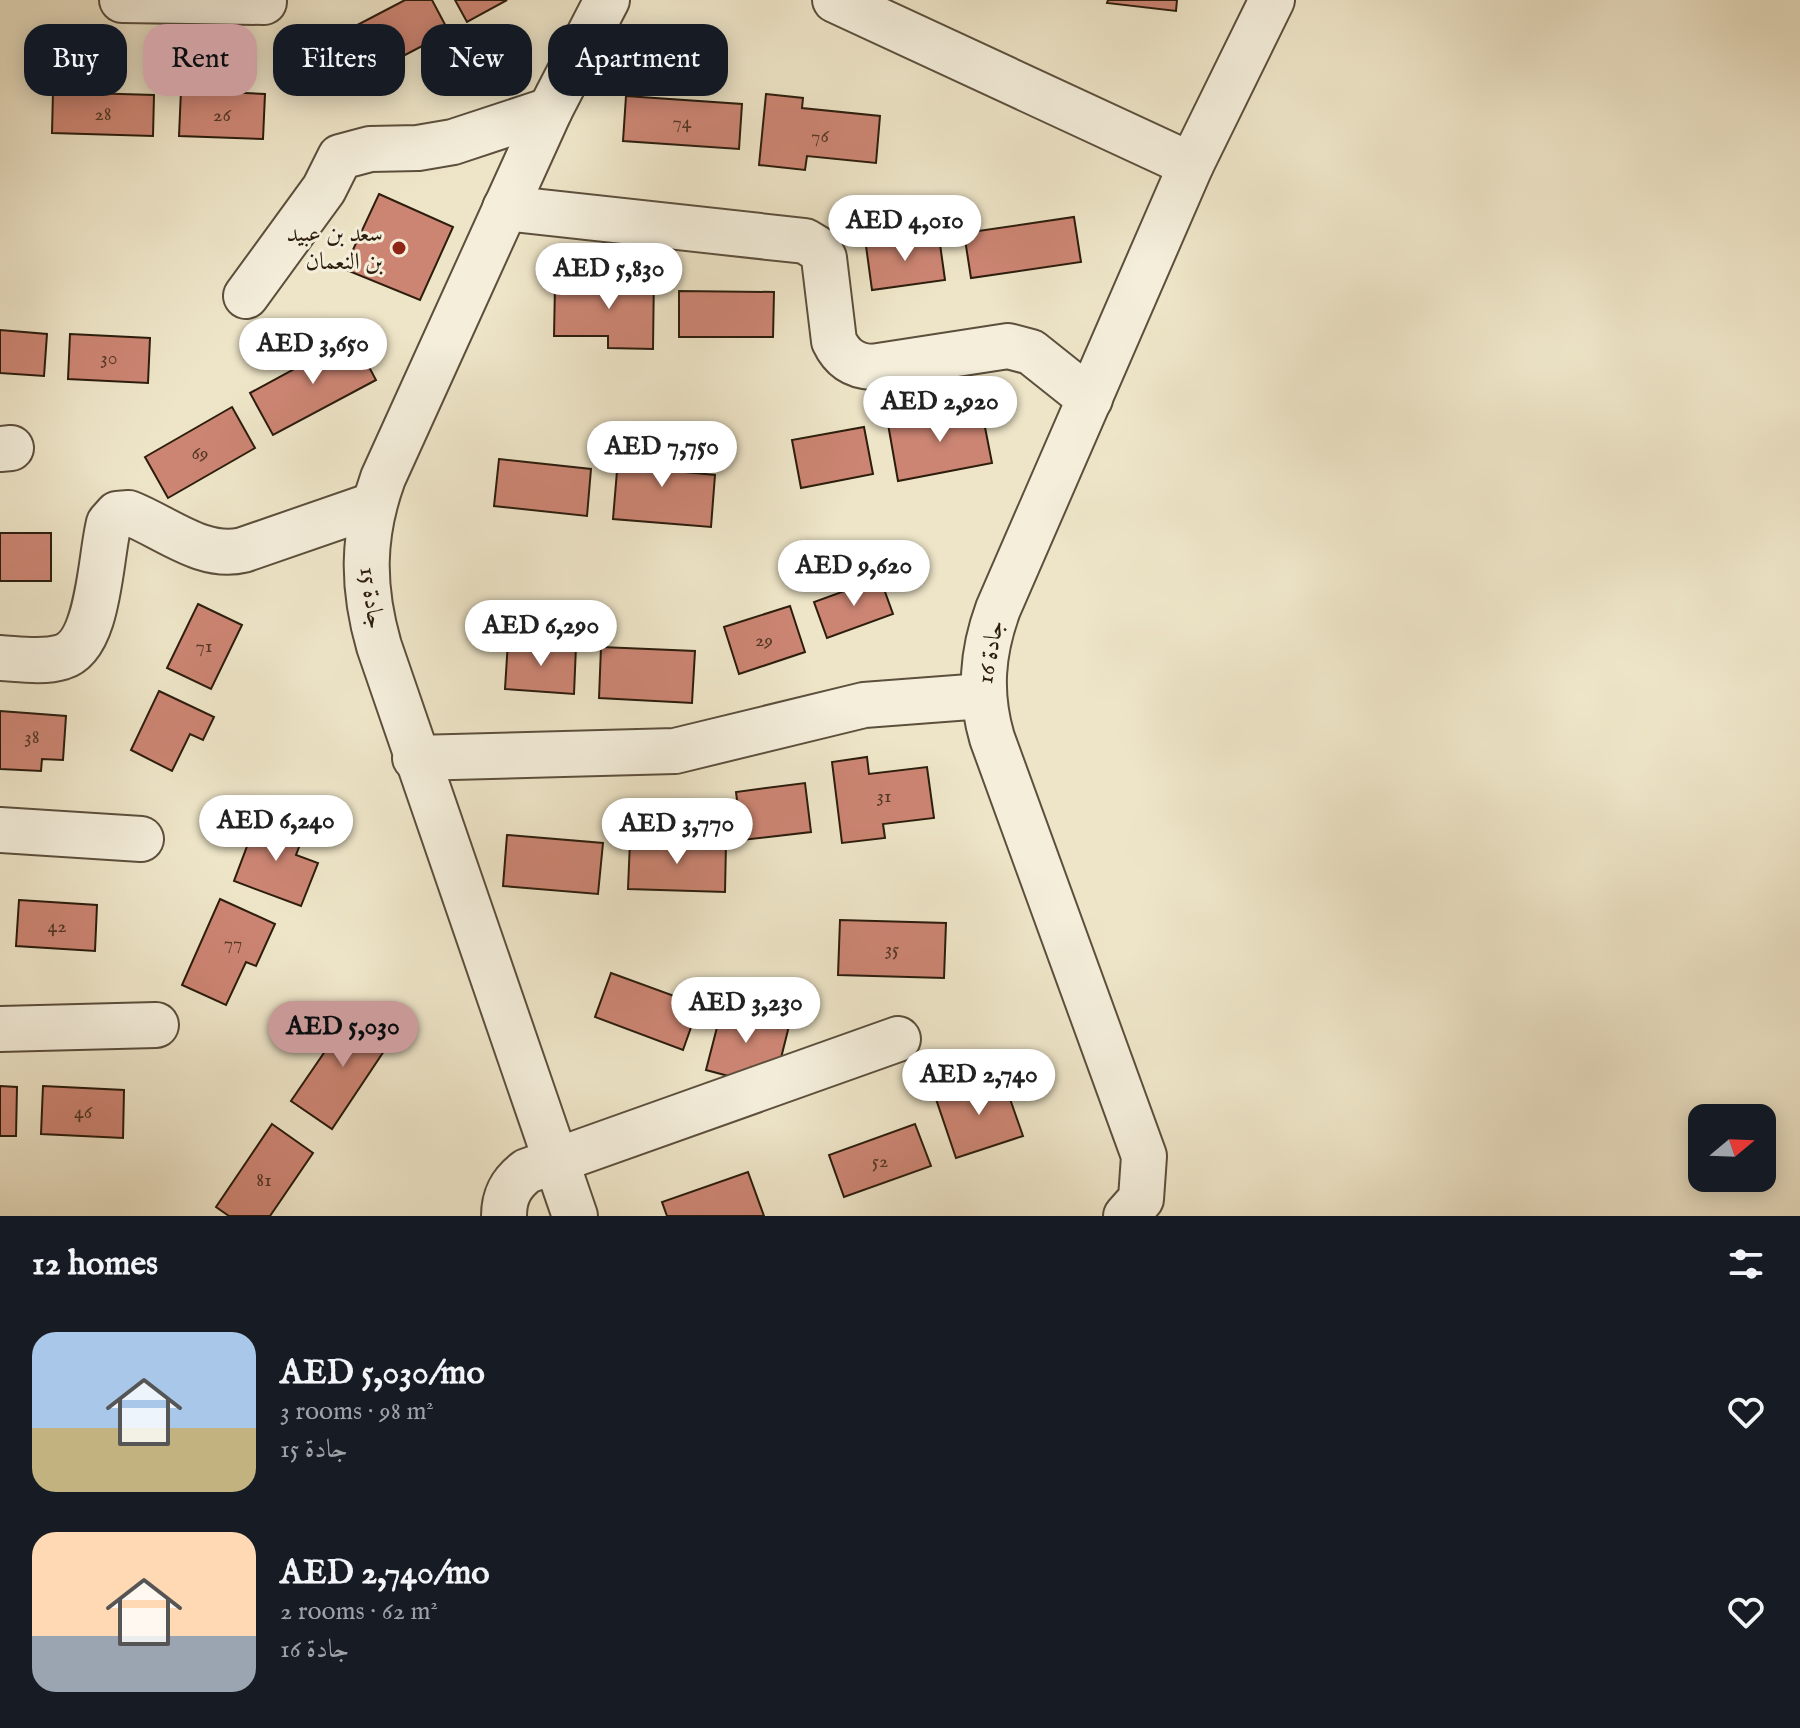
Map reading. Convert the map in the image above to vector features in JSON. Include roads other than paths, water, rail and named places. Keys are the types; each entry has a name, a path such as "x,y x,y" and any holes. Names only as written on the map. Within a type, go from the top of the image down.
{"street":[{"path":"122,0 264,2"},
{"name":"جادة 15","path":"575,1216 379,646 366,589 367,533 373,505 505,208 550,110 607,0"},
{"path":"835,0 1191,165"},
{"name":"جادة 16","path":"1134,1208 1144,1156 992,738 983,696 988,637 1191,165 1272,0"},
{"path":"246,296 324,189 340,157 370,149 418,148 453,142 550,110"},
{"path":"505,208 805,241 820,250 824,258 834,341 838,350 853,363 872,367 1008,346 1031,352 1090,399"},
{"path":"0,658 62,657 80,645 90,625 109,523 117,514 129,513 204,549 223,554 243,550 373,505"},
{"path":"415,758 675,751 850,707 983,696"},
{"path":"0,830 141,839"},
{"path":"0,1029 156,1025"},
{"path":"504,1216 506,1198 518,1177 555,1160 898,1039"}],"place":[{"name":"سعد بن عبيد بن النعمان","path":"399,248"}]}
